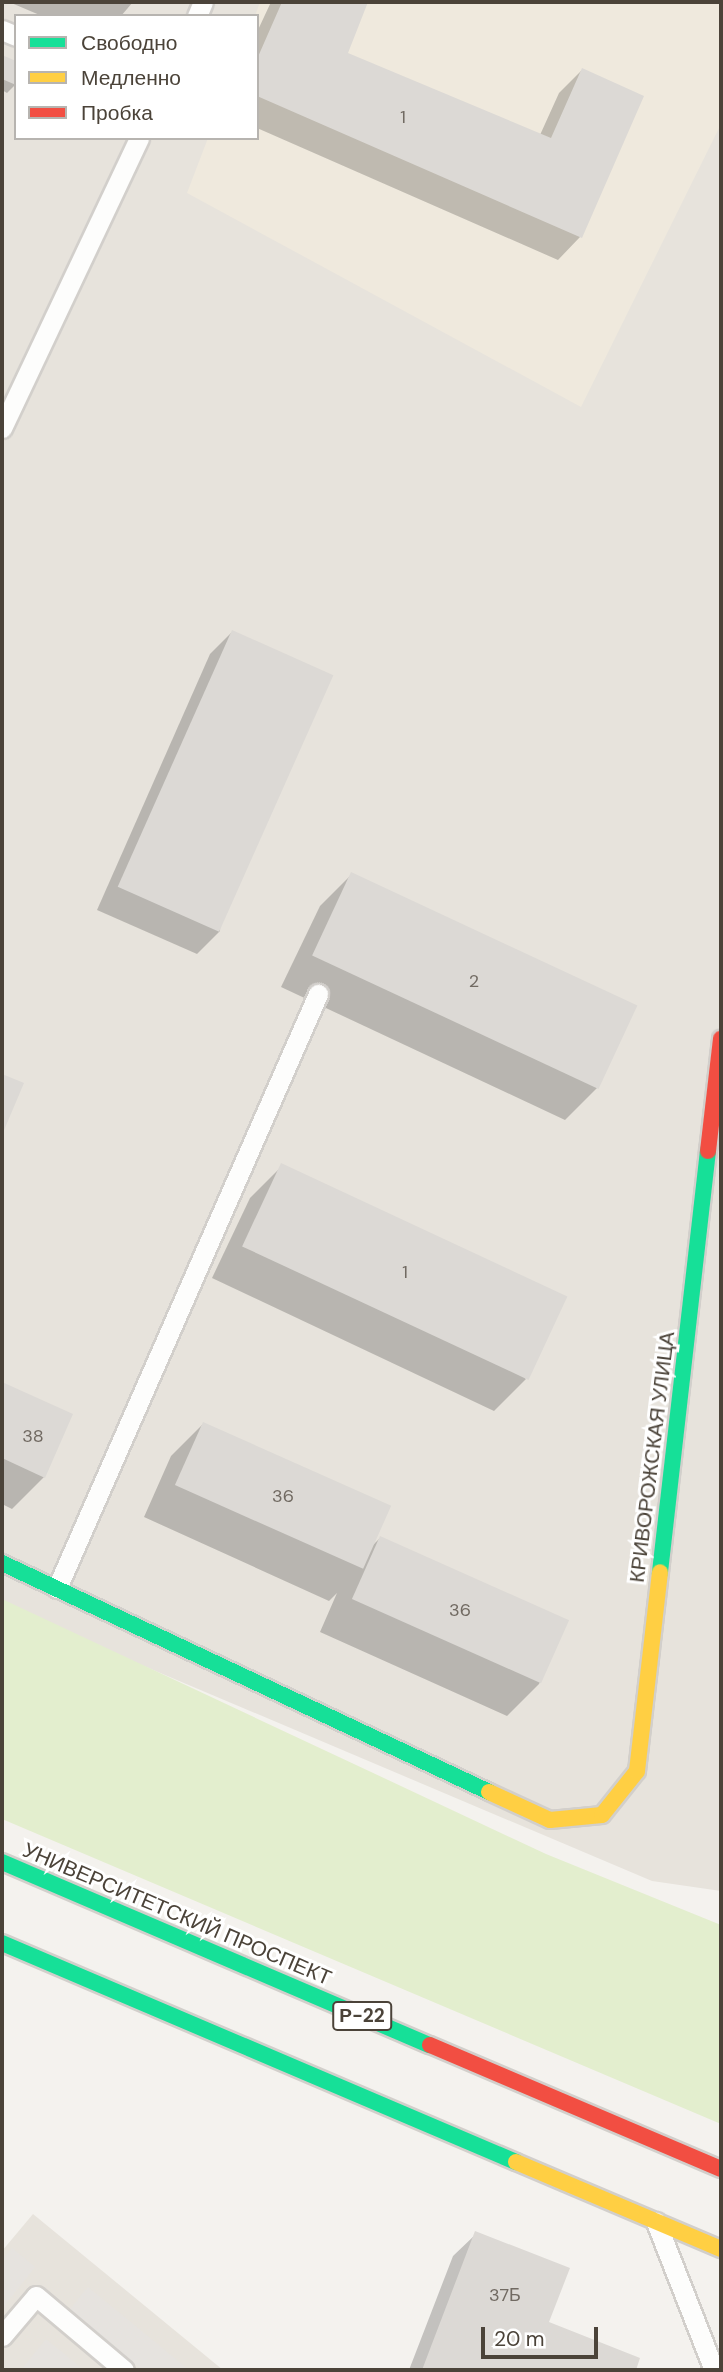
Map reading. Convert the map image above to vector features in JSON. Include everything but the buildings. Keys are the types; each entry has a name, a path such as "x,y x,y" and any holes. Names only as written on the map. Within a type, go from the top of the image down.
{"main road":[{"name":"КРИВОРОЖСКАЯ УЛИЦА","path":"57,1588 550,1820 602,1815 637,1771 721,1039"},
{"path":"2,1563 57,1588"},
{"name":"УНИВЕРСИТЕТСКИЙ ПРОСПЕКТ","path":"2,1862 721,2169"},
{"path":"2,1943 721,2249"}],"lane":[{"path":"2,428 138,140"},
{"path":"57,1588 318,994"},
{"path":"656,2221 714,2370"},
{"path":"2,2336 36,2296 124,2370"}],"shaded area":[{"path":"2,2 721,2 721,1891 652,1881 2,1606"},
{"path":"260,2 721,2 721,124 581,407 187,193 207,140 259,140 259,14 256,14"},
{"path":"33,2214 223,2370 2,2370 2,2251"},
{"path":"12,2248 35,2267 2,2309 2,2260"},
{"path":"88,2287 189,2370 142,2370 69,2310"},
{"path":"46,2339 84,2370 21,2370"}],"green space":[{"path":"2,1599 546,1854 721,1925 721,2124 2,1819"}],"traffic: fast":[{"path":"660,1572 708,1151"},
{"path":"2,1563 489,1792"},
{"path":"2,1862 430,2045"},
{"path":"2,1943 516,2162"}],"traffic: slow":[{"path":"489,1792 550,1820 602,1815 637,1771 660,1572"},
{"path":"516,2162 721,2249"}],"traffic: jam":[{"path":"708,1151 721,1039"},
{"path":"430,2045 721,2169"}]}
